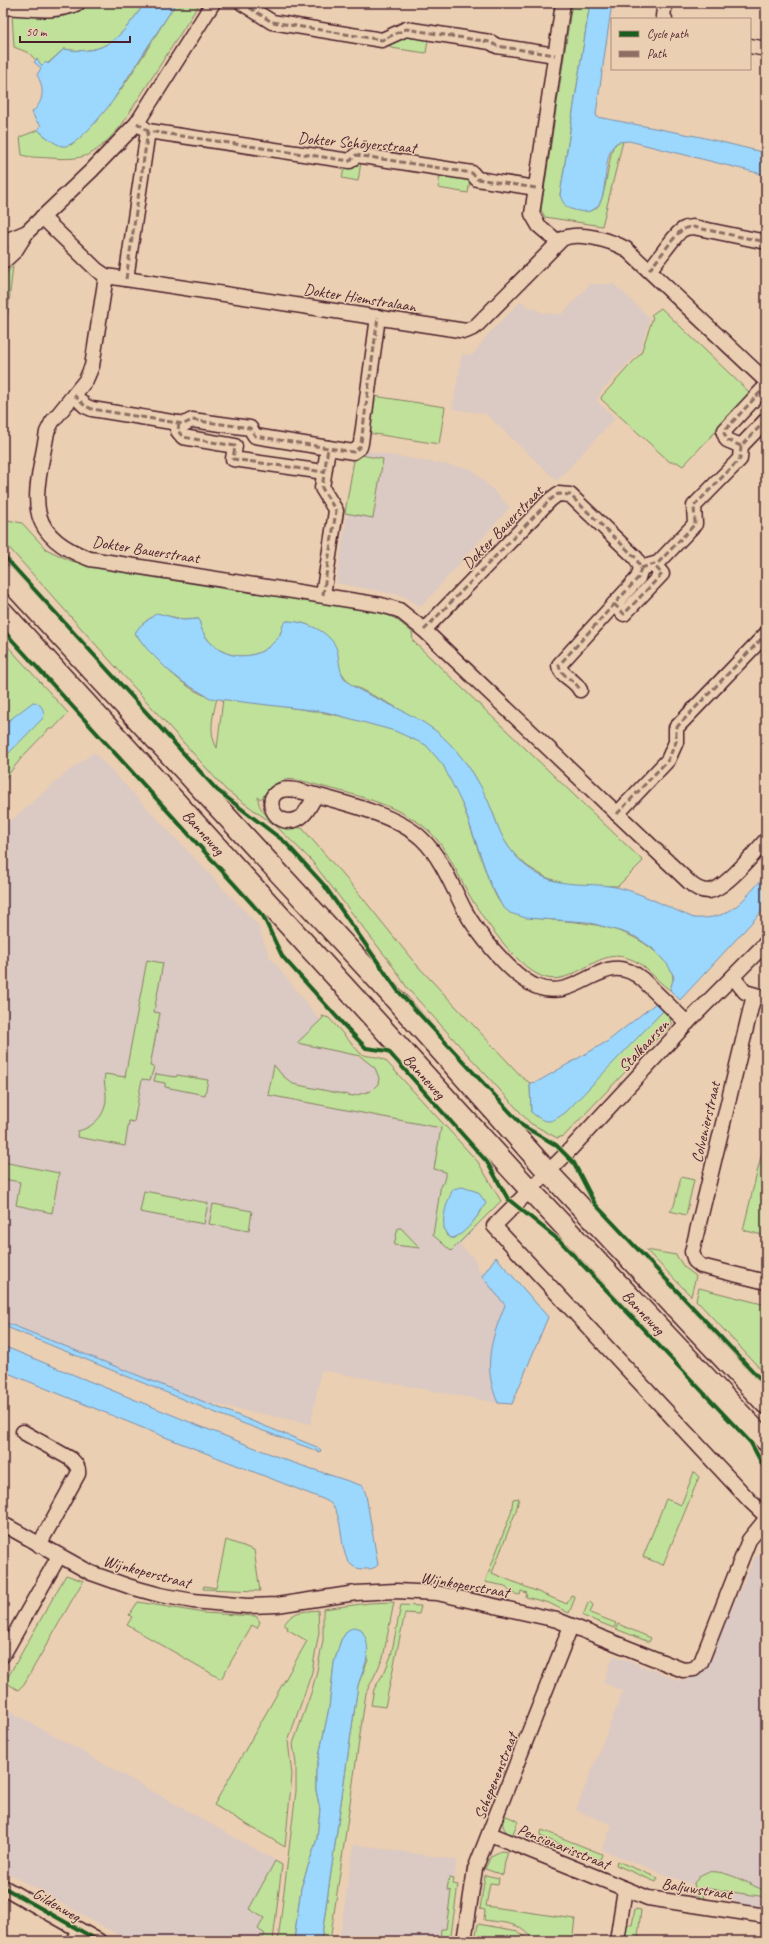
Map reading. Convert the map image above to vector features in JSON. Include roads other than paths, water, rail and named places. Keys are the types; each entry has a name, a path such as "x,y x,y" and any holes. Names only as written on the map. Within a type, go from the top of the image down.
{"main road":[{"name":"Banneweg","path":"3,574 384,987 548,1172 766,1404"},
{"name":"Banneweg","path":"3,612 530,1190 766,1442"},
{"name":"Banneweg","path":"336,976 350,977 363,984 405,1028 442,1053"}],"street":[{"path":"3,7 52,10 78,3"},
{"path":"3,262 15,250 27,232 42,217 91,171 142,127 213,3"},
{"path":"242,3 272,22 382,40 406,29 490,42 496,46 555,55"},
{"path":"558,242 539,226 532,214 563,3"},
{"path":"664,18 663,16 665,3"},
{"path":"751,46 766,49"},
{"path":"126,279 142,127"},
{"name":"Dokter Schöyerstraat","path":"142,127 350,161 356,155 472,173 477,179 536,188"},
{"name":"Dokter Hiemstralaan","path":"42,217 97,270 106,276 470,330 475,327 558,242 573,236 608,241 626,249 766,381"},
{"path":"649,270 676,235 684,229 693,227 766,242"},
{"path":"3,242 27,232"},
{"name":"Dokter Bauerstraat","path":"106,276 92,366 86,380 48,426 36,501 40,521 56,542 76,554 90,559 323,595 380,605 399,610 424,630 694,887 709,891 722,886 766,840"},
{"path":"74,395 85,406 92,409 184,424 192,420 250,428 255,436 352,452 360,446 378,317"},
{"path":"741,446 727,440 724,433 725,430 766,386"},
{"path":"580,690 578,686 560,669 559,665 647,567 694,524 694,506 740,459 741,446 766,420"},
{"path":"179,423 178,431 182,437 235,446 233,459 324,472"},
{"path":"323,595 336,511 322,488 328,448"},
{"name":"Dokter Bauerstraat","path":"424,630 550,500 558,494 566,493 575,498 636,558 647,567 662,574 624,614 614,604"},
{"path":"617,814 668,760 676,742 676,728 766,634"},
{"path":"316,795 371,812 411,830 422,839 437,859 472,921 504,961 526,981 535,986 555,990 572,987 608,969 624,968 636,973 687,1023"},
{"name":"Stalkaarsen","path":"548,1172 687,1023 766,943"},
{"path":"734,977 745,992 760,996"},
{"name":"Colvenierstraat","path":"760,996 693,1246 694,1258 704,1267 766,1282"},
{"path":"548,1172 494,1226 751,1502 766,1516"},
{"path":"23,1432 71,1459 77,1465 79,1470 39,1545"},
{"name":"Wijnkoperstraat","path":"3,1524 91,1573 131,1587 193,1601 225,1605 269,1605 356,1593 396,1591 430,1592 546,1617 683,1670 694,1669 701,1662 749,1540 766,1519"},
{"path":"3,1655 59,1556"},
{"name":"Schepenenstraat","path":"464,1941 475,1870 571,1626"},
{"name":"Pensionarisstraat","path":"490,1834 625,1889"},
{"name":"Gildenweg","path":"3,1887 76,1936 99,1941"},
{"path":"617,1941 625,1889"},
{"name":"Baljuwstraat","path":"625,1889 648,1898 766,1916"}],"water":[{"path":"145,3 176,3 112,102 89,129 75,142 68,145 62,146 52,141 38,130 41,125 36,121 32,112 39,104 42,95 40,80 37,75 41,68 34,62 37,59 42,66 46,62 48,64 64,49 79,51 92,50 112,41 129,25"},
{"path":"590,3 612,3 596,114 597,117 701,137 766,153 766,175 629,141 618,142 611,150 602,199 596,208 586,212 571,209 565,205 560,195"},
{"path":"157,613 183,620 199,619 202,631 209,641 217,648 237,656 260,652 270,646 278,637 287,621 294,621 309,625 323,632 334,643 342,674 350,684 407,713 425,724 434,730 457,751 480,785 509,848 526,866 550,880 562,883 611,886 624,889 642,895 694,918 707,918 718,916 736,907 766,875 766,907 680,1000 670,990 674,977 668,965 652,948 636,937 587,922 526,918 510,913 502,906 490,883 464,808 443,765 426,745 395,731 326,712 210,698 183,682 168,670 147,649 135,633 140,626"},
{"path":"33,702 36,702 42,707 44,713 43,718 3,759 3,725"},
{"path":"656,1003 664,1010 566,1112 556,1119 548,1121 541,1119 531,1112 530,1083 537,1082 608,1041"},
{"path":"462,1187 478,1192 486,1203 466,1230 455,1237 450,1238 444,1228 444,1214 453,1189"},
{"path":"496,1257 548,1317 512,1404 498,1403 490,1377 489,1365 492,1342 505,1305 482,1276"},
{"path":"7,1323 317,1447 321,1450 320,1452 226,1417 9,1328 5,1325"},
{"path":"3,1346 291,1462 363,1486 366,1495 378,1565 372,1568 364,1569 355,1567 349,1562 345,1554 337,1514 333,1506 327,1501 3,1371"},
{"path":"355,1627 361,1629 365,1637 368,1650 358,1685 321,1941 294,1941 301,1888 317,1839 320,1809 316,1790 316,1771 329,1708 334,1663 341,1640 348,1630"}]}
